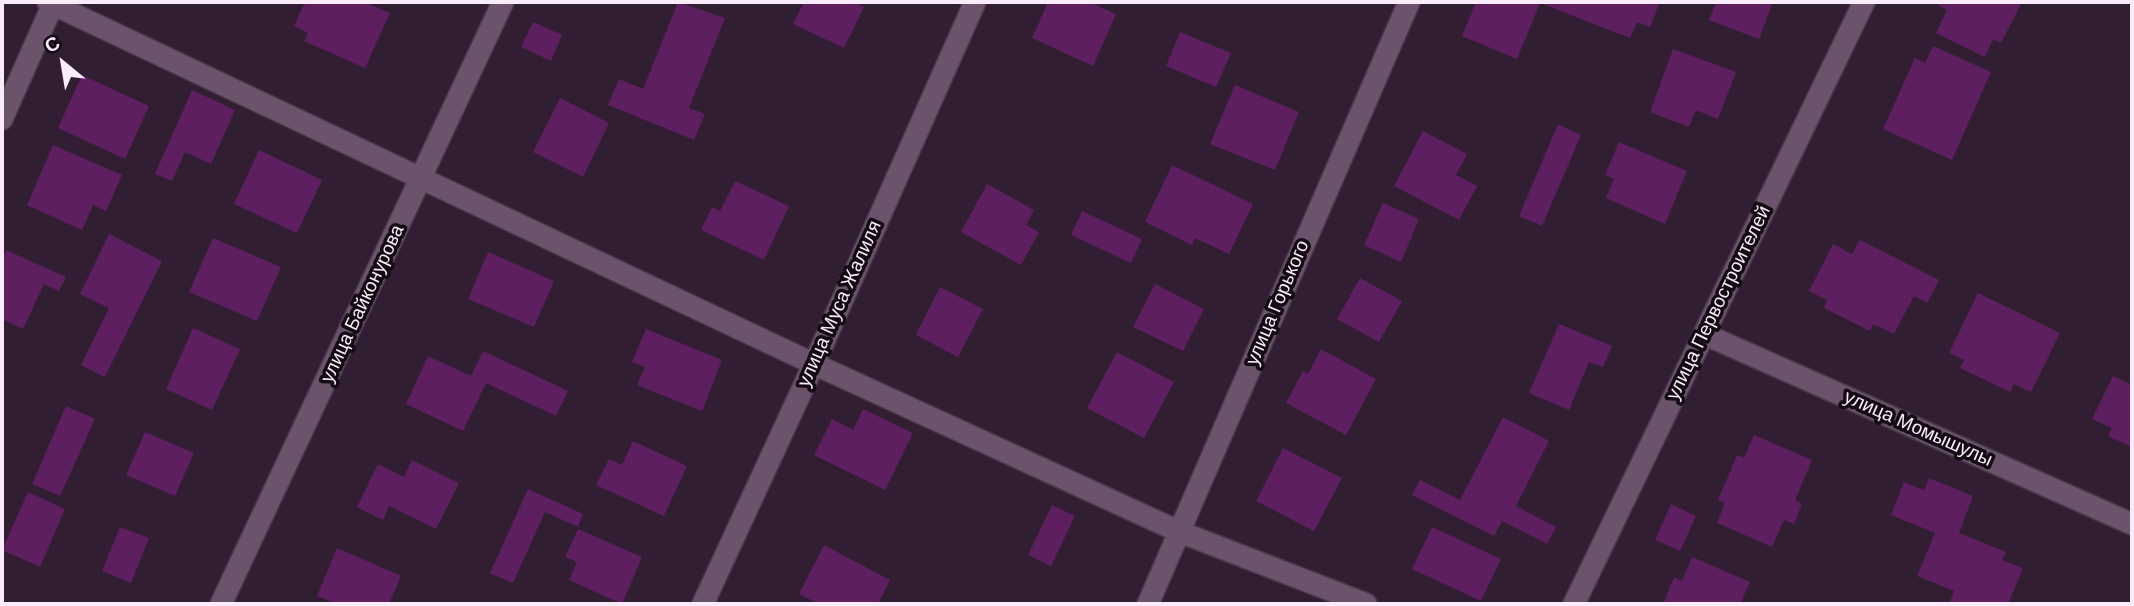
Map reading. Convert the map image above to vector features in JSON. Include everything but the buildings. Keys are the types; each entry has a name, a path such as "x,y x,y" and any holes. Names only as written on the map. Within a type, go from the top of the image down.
{"street":[{"name":"улица Байконурова","path":"221,604 503,2"},
{"name":"улица Муса Жалиля","path":"703,604 814,364 975,2"},
{"name":"улица Горького","path":"1148,604 1409,2"},
{"name":"улица Первостроителей","path":"1574,604 1864,2"},
{"path":"2,119 52,3 814,364 1180,532 1366,604"},
{"name":"улица Момышулы","path":"1704,334 2132,524"}]}
